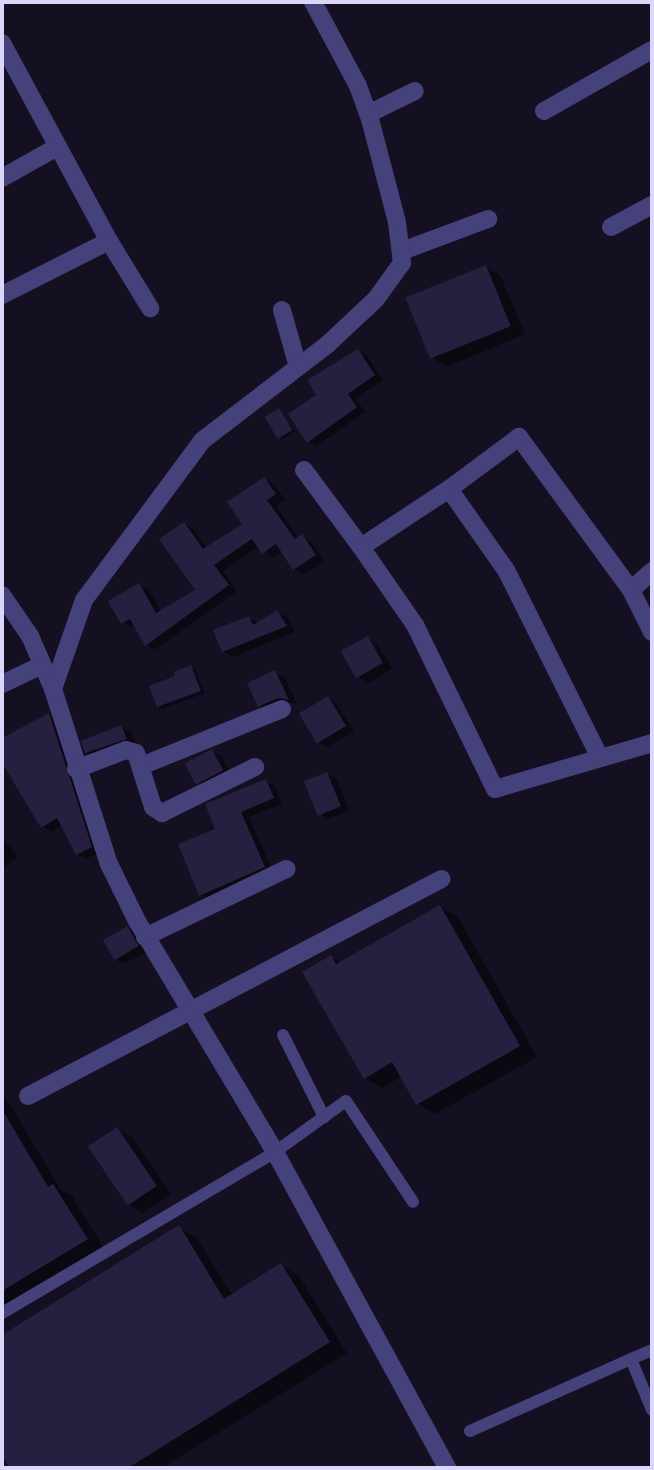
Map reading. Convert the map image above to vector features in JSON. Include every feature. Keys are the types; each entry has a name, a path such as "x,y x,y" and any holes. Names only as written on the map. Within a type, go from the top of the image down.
{"street":[{"path":"53,689 85,600 203,440 298,367 376,299 397,274 402,263 402,251 368,114 357,84 313,2"},
{"path":"2,43 109,241 150,308"},
{"path":"544,111 652,50"},
{"path":"368,114 415,92"},
{"path":"2,177 57,147"},
{"path":"611,227 652,205"},
{"path":"402,251 488,219"},
{"path":"2,295 109,241"},
{"path":"282,310 298,367"},
{"path":"361,547 449,489 519,437 631,590 652,632"},
{"path":"304,470 415,625 495,789 652,743"},
{"path":"449,489 506,570 600,758"},
{"path":"631,590 652,571"},
{"path":"5,604 30,636 53,689 108,864 145,937 275,1152 447,1468"},
{"path":"2,684 42,665"},
{"path":"141,766 282,709"},
{"path":"76,769 126,750 136,753 157,813 255,767"},
{"path":"145,937 286,869"},
{"path":"28,1096 441,879"}],"lane":[{"path":"282,1035 324,1117"},
{"path":"2,1313 275,1152 346,1101 413,1202"},
{"path":"470,1431 652,1350"},
{"path":"631,1359 652,1410"}],"building":[{"path":"486,265 511,326 430,359 405,298"},
{"path":"358,349 375,375 348,394 357,407 307,443 288,414 316,395 307,380"},
{"path":"279,408 292,430 278,439 264,417"},
{"path":"264,477 276,494 267,500 295,539 302,534 316,555 293,570 276,544 262,554 252,539 214,565 229,585 145,646 130,619 121,624 108,601 139,583 156,613 195,590 159,539 184,522 203,549 242,524 227,502"},
{"path":"277,610 287,626 222,652 213,630 249,616 253,625"},
{"path":"368,636 383,663 356,678 341,651"},
{"path":"191,665 201,691 157,707 149,686 175,676 174,672"},
{"path":"275,670 289,700 278,698 258,707 247,683"},
{"path":"328,696 346,726 317,744 299,714"},
{"path":"49,713 92,847 76,855 57,818 41,828 2,763 2,738"},
{"path":"121,725 127,739 85,753 81,741"},
{"path":"212,749 223,770 196,785 185,764"},
{"path":"327,772 341,806 318,816 304,781"},
{"path":"266,779 274,798 241,812 265,867 199,896 178,844 215,829 205,804"},
{"path":"440,905 520,1046 416,1105 392,1062 364,1079 302,972 331,955 336,964"},
{"path":"127,926 139,946 115,960 103,940"},
{"path":"2,1109 48,1187 53,1184 88,1239 2,1291"},
{"path":"117,1127 157,1186 128,1205 88,1147"},
{"path":"179,1225 224,1299 281,1263 330,1342 128,1468 10,1468 2,1455 2,1335"}]}
